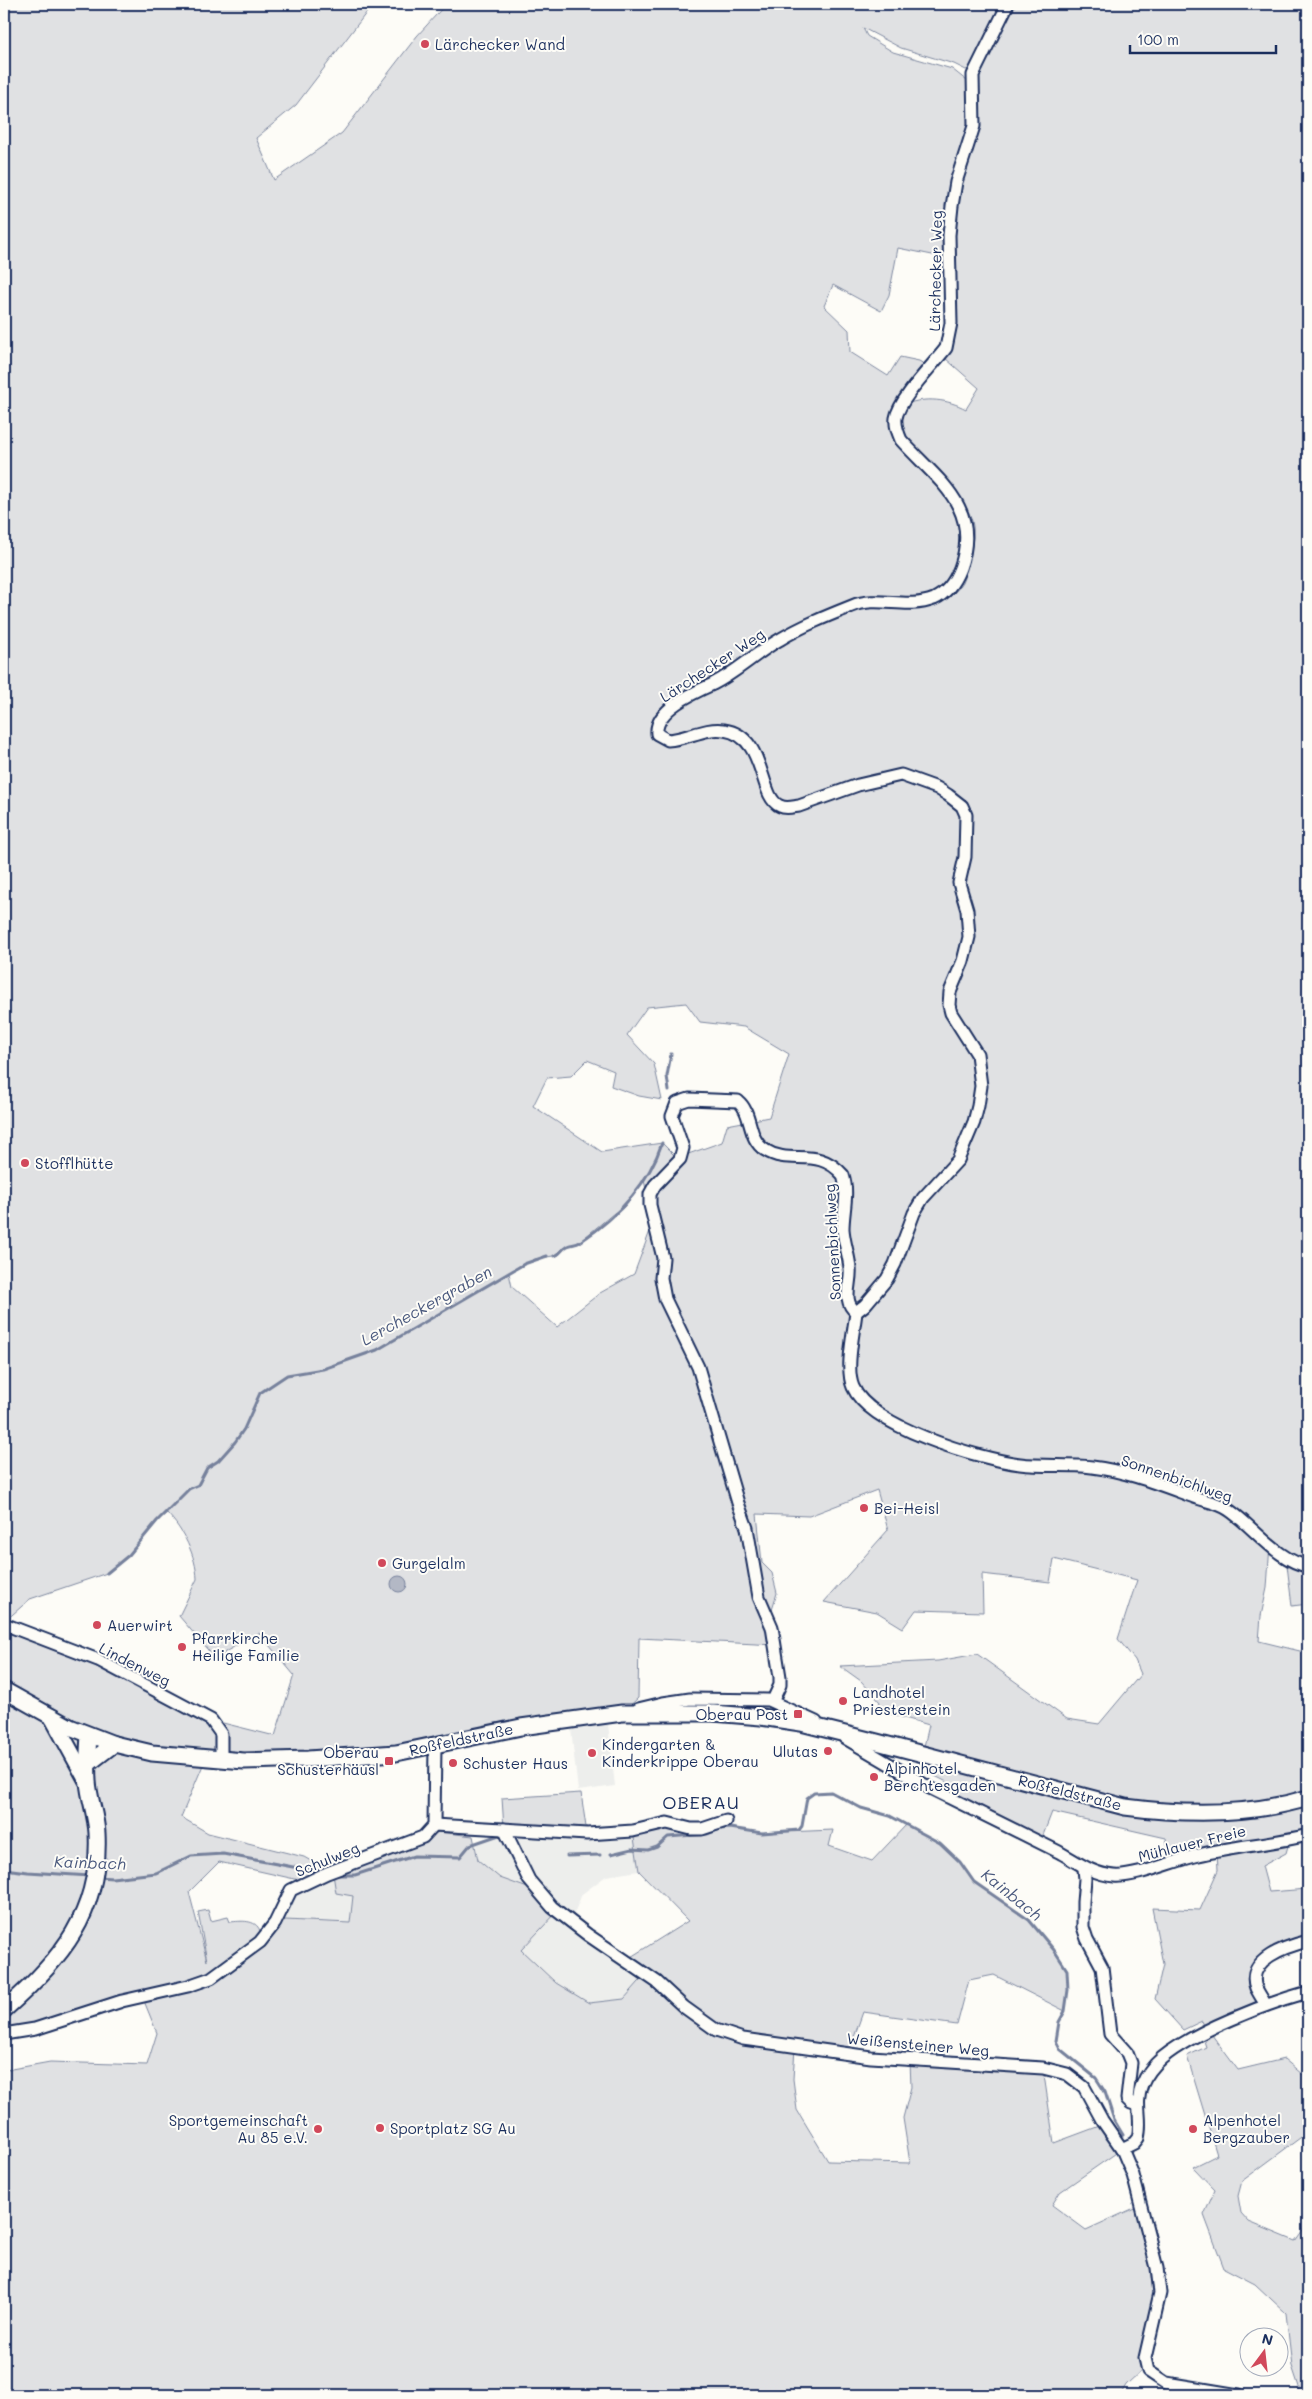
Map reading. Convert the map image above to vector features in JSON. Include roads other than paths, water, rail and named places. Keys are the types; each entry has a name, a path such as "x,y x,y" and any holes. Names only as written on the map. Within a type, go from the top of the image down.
{"main road":[{"name":"Roßfeldstraße","path":"4,1690 88,1735 114,1744 152,1753 221,1760 308,1759 396,1752 521,1727 622,1713 713,1713 801,1723 1125,1807 1206,1813 1264,1808 1308,1798"},
{"path":"52,1717 88,1782"},
{"path":"72,1755 74,1748 88,1735"},
{"path":"4,2010 39,1978 63,1950 77,1929 91,1895 97,1862 94,1808 88,1782 88,1735"},
{"path":"88,1764 114,1744"}],"street":[{"name":"Lärchecker Weg","path":"856,1312 865,1306 887,1279 895,1264 914,1213 923,1198 958,1160 978,1106 981,1086 977,1054 951,1013 949,1005 950,992 963,961 969,937 967,910 959,883 965,857 966,815 962,806 948,795 929,784 901,775 858,785 799,806 788,808 779,806 771,797 755,754 746,741 736,734 724,730 713,730 668,740 657,734 656,728 657,723 666,712 694,693 733,673 754,656 793,633 864,602 912,604 934,599 945,592 957,575 967,538 964,516 952,496 901,440 897,429 896,416 909,395 946,348 949,340 951,323 949,235 956,182 974,126 974,75 1008,4"},
{"name":"Sonnenbichlweg","path":"773,1700 780,1685 780,1677 772,1626 759,1597 747,1528 698,1367 663,1292 661,1278 663,1258 650,1205 650,1194 655,1185 680,1159 684,1148 672,1116 676,1103 689,1099 738,1101 744,1109 754,1140 763,1149 775,1156 813,1157 837,1168 846,1183 843,1230 851,1278 847,1295 849,1304 856,1312 849,1375 853,1388 862,1400 896,1424 950,1448 978,1456 1023,1464 1092,1467 1122,1473 1228,1509 1293,1562 1308,1566"},
{"name":"Lindenweg","path":"4,1624 98,1660 211,1720 221,1734 221,1760"},
{"name":"Roßfeldstraße","path":"622,1713 662,1703 690,1699 773,1700 837,1732"},
{"name":"Mühlauer Freie","path":"837,1732 930,1788 1058,1852 1084,1869 1104,1875 1127,1875 1198,1855 1308,1835"},
{"path":"435,1745 434,1825 587,1834 633,1831 667,1823 691,1829 702,1829 726,1821"},
{"name":"Schulweg","path":"7,2032 36,2029 122,2001 188,1986 211,1978 260,1942 275,1922 291,1890 327,1873 409,1844 428,1834 434,1825"},
{"name":"Weißensteiner Weg","path":"504,1829 528,1880 552,1906 588,1935 657,1982 684,2007 716,2030 743,2039 871,2057 1056,2070 1067,2074 1084,2088 1102,2120 1122,2149 1141,2205 1159,2281 1159,2301 1146,2351 1146,2366 1152,2375 1166,2383 1239,2395"},
{"path":"1084,1869 1083,1927 1087,1940 1102,1967 1110,2034 1127,2053 1131,2063 1127,2099 1131,2104 1137,2106"},
{"path":"1266,2005 1255,1985 1256,1974 1260,1964 1278,1951 1308,1941"},
{"path":"1122,2149 1134,2143 1138,2138 1137,2106 1142,2084 1149,2072 1163,2057 1202,2035 1266,2005 1308,1992"}],"waterway":[{"name":"Lercheckergraben","path":"669,1091 667,1076 671,1054"},
{"name":"Lercheckergraben","path":"554,1256 558,1255 567,1246 577,1244 593,1233 618,1211 648,1173 662,1143"},
{"name":"Lercheckergraben","path":"107,1573 129,1555 157,1521 189,1489 198,1485 207,1468 218,1461 235,1442 244,1429 260,1393 287,1375 323,1369 377,1350 524,1264 547,1256"},
{"name":"Kainbach","path":"611,1854 632,1849 648,1850 657,1847 668,1837 707,1834 720,1829 730,1828 762,1833 799,1830 802,1826 807,1798 814,1793 831,1792 861,1808 890,1816 940,1843 960,1862 974,1882 1029,1920 1054,1950 1067,1970 1068,1990 1065,2011 1059,2022 1056,2041 1060,2049 1096,2078 1105,2092 1114,2120 1123,2135"},
{"name":"Kainbach","path":"335,1875 355,1875 414,1856 460,1857 470,1845 499,1835"},
{"name":"Kainbach","path":"99,1877 112,1878 156,1873 191,1856 223,1854 320,1872"},
{"name":"Kainbach","path":"567,1856 600,1855"},
{"name":"Kainbach","path":"4,1869 90,1876"}],"place":[{"name":"Lärchecker Wand","path":"425,44"},
{"name":"Stofflhütte","path":"25,1163"},
{"name":"Bei-Heisl","path":"864,1508"},
{"name":"Gurgelalm","path":"382,1563"},
{"name":"Auerwirt","path":"97,1625"},
{"name":"Pfarrkirche Heilige Familie","path":"182,1647"},
{"name":"Landhotel Priesterstein","path":"843,1701"},
{"name":"Oberau Post","path":"798,1714"},
{"name":"Ulutas","path":"828,1751"},
{"name":"Kindergarten & Kinderkrippe Oberau","path":"592,1753"},
{"name":"Oberau Schusterhäusl","path":"389,1761"},
{"name":"Schuster Haus","path":"453,1763"},
{"name":"Alpinhotel Berchtesgaden","path":"874,1777"},
{"name":"Sportplatz SG Au","path":"380,2128"},
{"name":"Sportgemeinschaft Au 85 e.V.","path":"318,2129"},
{"name":"Alpenhotel Bergzauber","path":"1193,2129"}],"district":[{"name":"OBERAU","path":"701,1802"}]}
